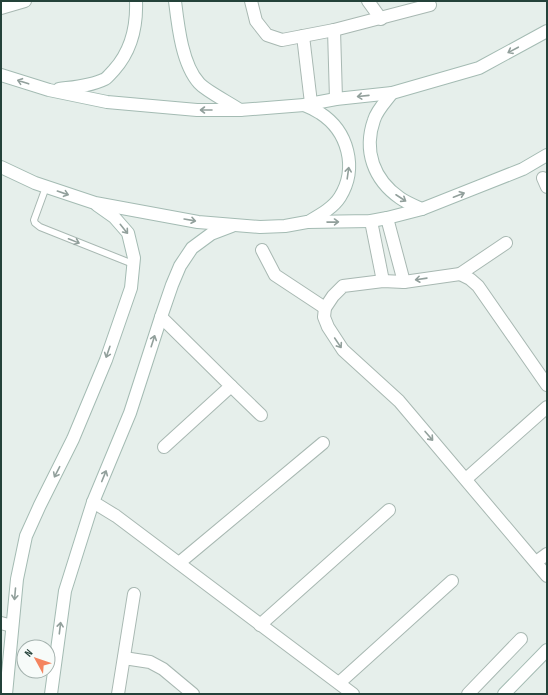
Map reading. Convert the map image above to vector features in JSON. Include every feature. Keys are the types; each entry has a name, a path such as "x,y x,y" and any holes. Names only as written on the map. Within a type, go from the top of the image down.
{"street":[{"path":"1,8 25,1"},
{"path":"49,90 86,85 106,78 123,60 131,41 137,17 136,1"},
{"path":"175,1 179,33 189,68 200,84 240,110"},
{"path":"251,1 256,22 267,35 282,40 381,19 430,5"},
{"path":"368,1 381,19"},
{"path":"334,30 336,99"},
{"path":"2,76 49,90 107,102 197,110 240,110 307,104 392,92 479,68 547,31"},
{"path":"303,36 307,104"},
{"path":"392,92 374,120 369,149 379,177 388,188 401,199 422,209"},
{"path":"307,104 331,122 343,136 348,152 349,170 340,198 327,210 308,222"},
{"path":"1,167 35,183 95,203 198,222 260,227 285,226 308,222 371,221 387,218 422,209 524,169 547,155"},
{"path":"6,694 7,624 26,536 73,439 106,360 131,288 134,258 128,233 114,218 95,203"},
{"path":"387,218 404,282"},
{"path":"371,221 383,281"},
{"path":"51,694 65,591 93,502 130,413 161,317 180,266 192,248 210,234 236,225"},
{"path":"506,243 460,274 404,282 383,281 343,286 333,296 325,308 324,317 328,327 343,350 399,401 547,576"},
{"path":"262,250 275,275 325,308"},
{"path":"460,274 470,278 478,286 547,385"},
{"path":"161,317 261,415"},
{"path":"164,447 231,386"},
{"path":"466,479 547,407"},
{"path":"179,563 323,442"},
{"path":"93,502 116,516 353,694"},
{"path":"260,625 389,510"},
{"path":"536,562 547,554"},
{"path":"339,683 452,581"},
{"path":"118,694 134,594"},
{"path":"468,694 521,639"},
{"path":"504,694 547,650"},
{"path":"124,658 150,662 163,669 193,694"}],"lane":[{"path":"46,187 34,220 35,224 134,264"}]}
